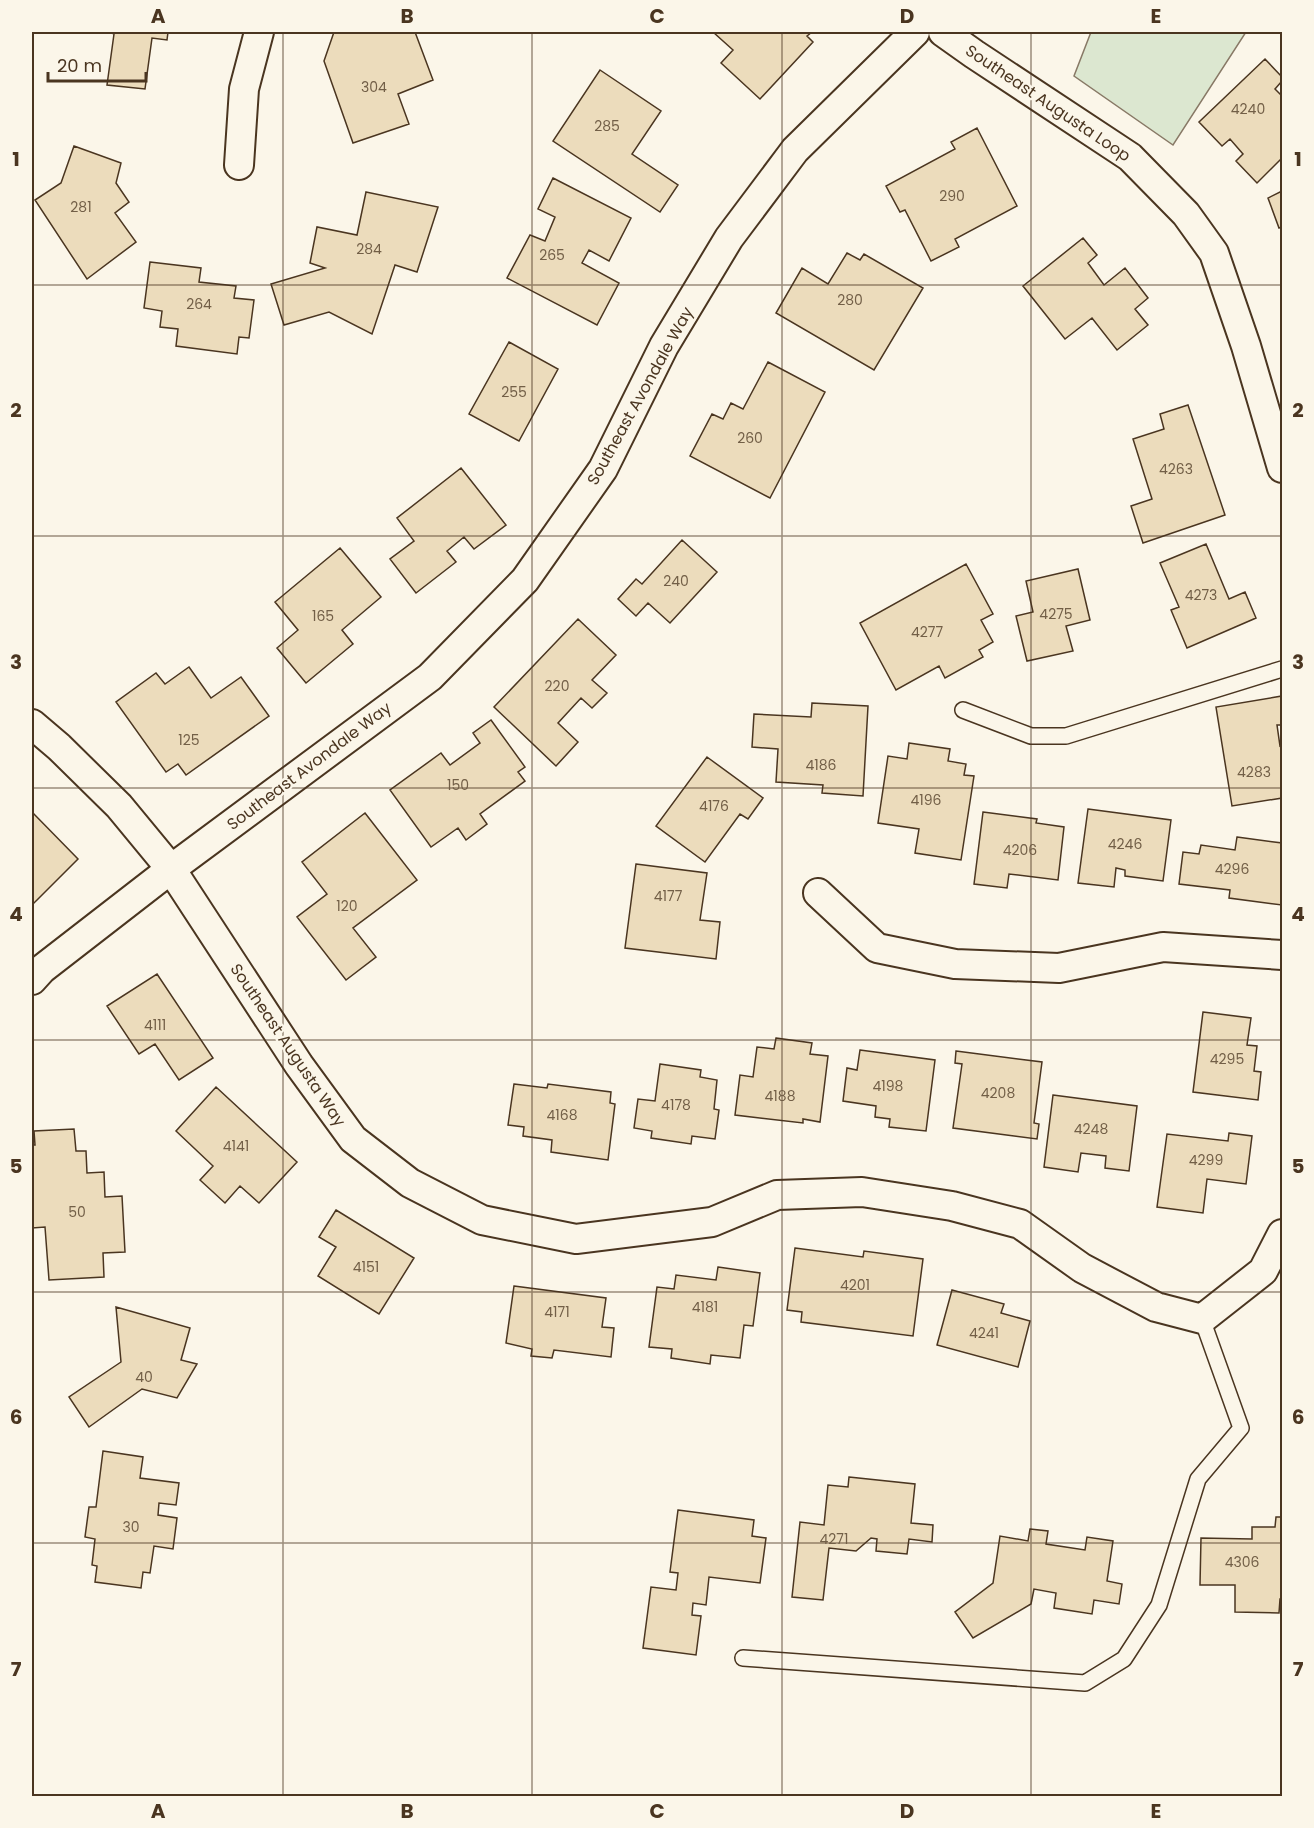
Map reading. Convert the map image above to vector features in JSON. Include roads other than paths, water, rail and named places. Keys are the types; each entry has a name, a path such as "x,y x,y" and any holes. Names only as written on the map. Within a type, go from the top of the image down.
{"street":[{"path":"239,165 244,89 259,32"},
{"name":"Southeast Avondale Way","path":"32,980 42,969 171,869 430,677 525,580 603,469 664,346 729,238 795,150 915,32"},
{"name":"Southeast Augusta Loop","path":"943,32 1130,157 1186,214 1214,253 1246,346 1282,468"},
{"name":"Southeast Augusta Way","path":"32,724 119,806 171,869 299,1065 353,1139 410,1183 482,1220 576,1239 712,1222 777,1194 862,1192 952,1206 1020,1224 1082,1268 1156,1307 1202,1319"},
{"path":"818,893 877,948 955,964 1059,968 1163,948 1282,955"},
{"path":"1202,1319 1263,1271 1282,1234"}],"lane":[{"path":"963,710 1031,736 1066,736 1282,669"},
{"path":"743,1658 1085,1683 1124,1659 1159,1605 1198,1479 1241,1428 1202,1319"}]}
